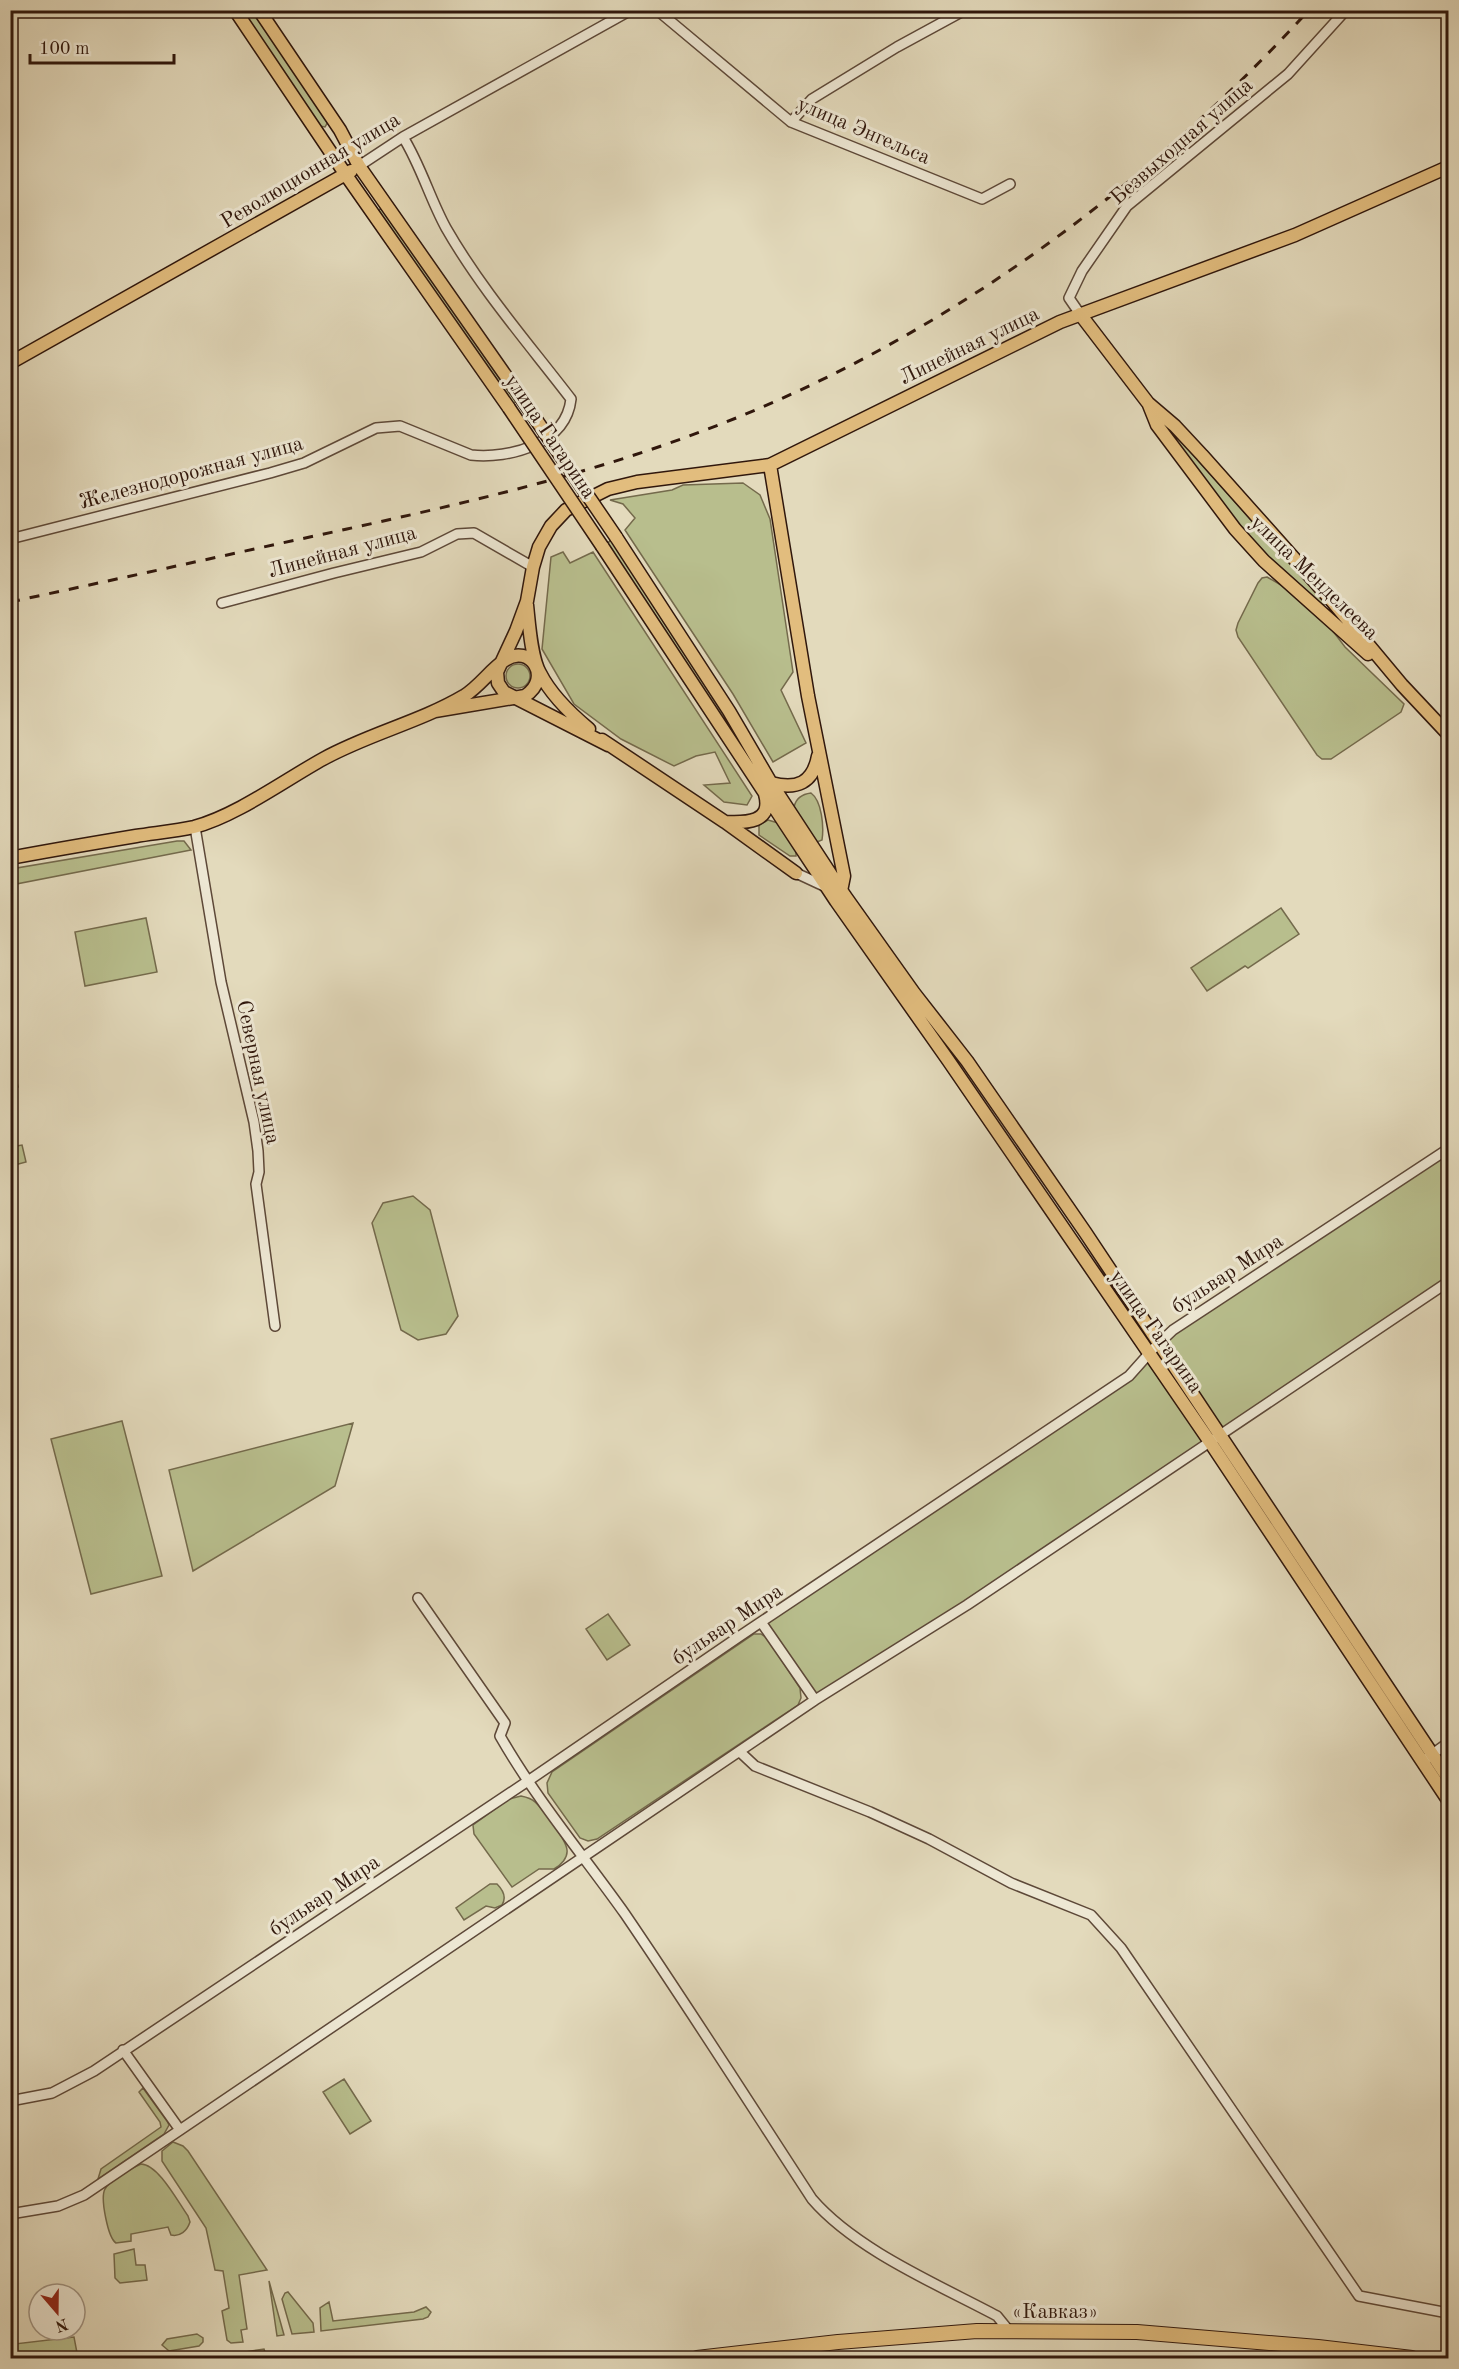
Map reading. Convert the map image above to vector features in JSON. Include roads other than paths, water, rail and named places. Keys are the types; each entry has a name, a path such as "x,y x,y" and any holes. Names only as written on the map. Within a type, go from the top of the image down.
{"highway":[{"name":"«Кавказ»","path":"697,2358 838,2342 976,2331 1137,2332 1318,2347 1412,2358"}],"main road":[{"name":"улица Гагарина","path":"235,10 767,786 914,993 967,1061 1159,1342 1427,1758 1449,1800"},
{"name":"улица Гагарина","path":"259,10 340,130 360,166 616,537 729,711 767,786 827,888 1427,1758 1449,1778"},
{"name":"Революционная улица","path":"10,363 360,166"},
{"name":"Линейная улица","path":"539,672 529,630 527,601 532,567 539,547 551,526 566,510 608,489 670,476 770,465 1060,322 1295,234 1449,167"},
{"name":"улица Менделеева","path":"1080,314 1148,403 1175,426 1332,601 1402,685 1449,734"},
{"name":"улица Менделеева","path":"1148,403 1157,425 1235,529 1264,561 1402,685"},
{"path":"770,465 819,752 844,876 841,891"},
{"name":"Линейная улица","path":"502,662 527,601"},
{"path":"10,858 195,826 237,808 339,750 435,711 480,684 502,662 512,656 524,656 534,662 539,672 538,682 525,696 435,711"},
{"path":"502,662 497,672 498,683 504,692 515,697"},
{"name":"улица Гагарина","path":"539,672 574,716 608,745"},
{"name":"улица Гагарина","path":"515,697 608,745 725,822 796,873"},
{"path":"725,822 759,818 765,813 767,786 796,786 806,780 815,769 819,752"}],"street":[{"name":"Революционная улица","path":"360,166 404,137 631,10"},
{"name":"улица Энгельса","path":"657,10 791,122 982,199 1010,184"},
{"path":"791,122 812,99 897,47 965,10"},
{"name":"Безвыходная улица","path":"1080,314 1069,298 1082,271 1127,206 1288,74 1346,10"},
{"name":"Железнодорожная улица","path":"10,539 304,463 376,428 400,426 471,455 495,457 518,452 543,440 564,421 571,399 467,261 445,226 404,137"},
{"name":"Линейная улица","path":"222,603 421,552 457,534 474,533 532,567"},
{"name":"Северная улица","path":"195,826 221,982 254,1122 259,1172 256,1185 275,1326"},
{"name":"улица Гагарина","path":"796,873 827,888"},
{"name":"бульвар Мира","path":"10,2101 52,2093 68,2087 528,1782 761,1622 1129,1376 1159,1342 1182,1324 1449,1149"},
{"path":"10,2214 58,2206 84,2195 815,1700 967,1605 1449,1281"},
{"path":"418,1598 505,1723 500,1736 528,1782 660,1965 812,2199 824,2213 846,2231 890,2258 997,2316 1010,2332"},
{"path":"761,1622 815,1700"},
{"path":"1427,1758 1449,1743"},
{"path":"741,1752 754,1766 880,1817 928,1839 1011,1883 1091,1915 1121,1948 1359,2296 1449,2313"},
{"path":"123,2050 180,2130"}],"railway":[{"path":"10,602 392,519 525,487 657,447 786,397 870,355 951,309 1029,257 1105,201 1176,141 1245,77 1309,10"}]}
